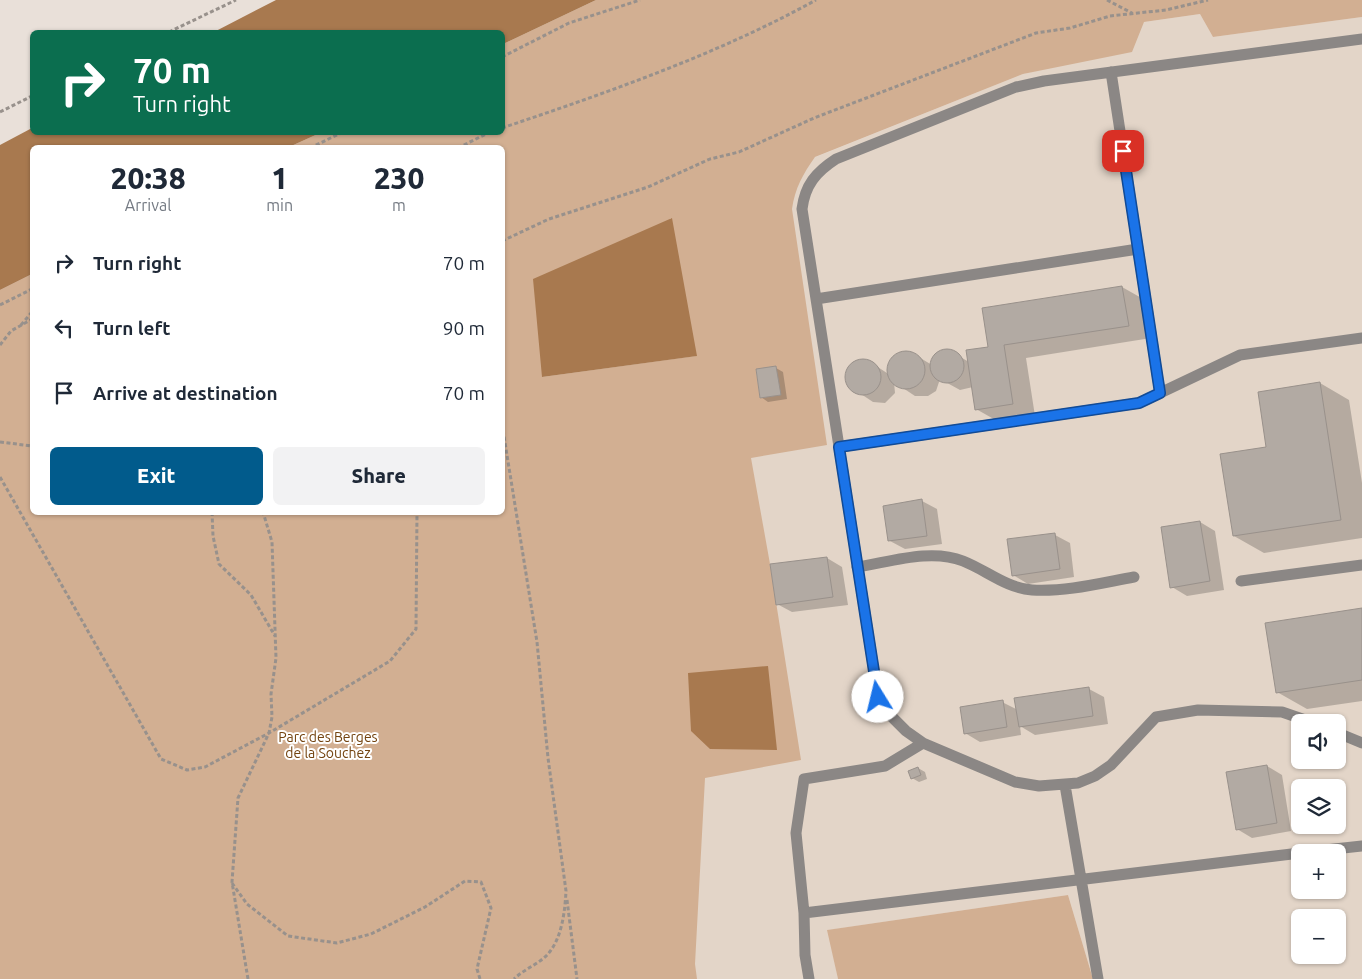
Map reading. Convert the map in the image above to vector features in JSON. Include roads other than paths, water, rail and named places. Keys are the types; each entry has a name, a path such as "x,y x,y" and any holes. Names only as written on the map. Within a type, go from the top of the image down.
{"lane":[{"path":"1291,715 1282,712 1198,710 1156,717 1111,764 1095,776 1064,785 1039,786 1016,782 923,743 889,714 878,697 802,209 804,194 820,169 836,159 1016,87 1111,72 1362,39"},
{"path":"1111,72 1160,393"},
{"path":"816,299 1138,249"},
{"path":"839,447 1139,403 1240,355 1362,338"},
{"path":"858,567 923,556 941,556 962,560 1009,585 1030,590 1055,590 1134,577"},
{"path":"1241,581 1362,565"},
{"path":"1346,736 1362,743"},
{"path":"809,979 805,955 804,914 796,833 804,778 885,766 923,743"},
{"path":"1064,785 1098,979"},
{"path":"1346,848 1362,846"},
{"path":"804,914 1291,854"}],"park label":[{"name":"Parc des Berges de la Souchez","path":"328,746"}]}
